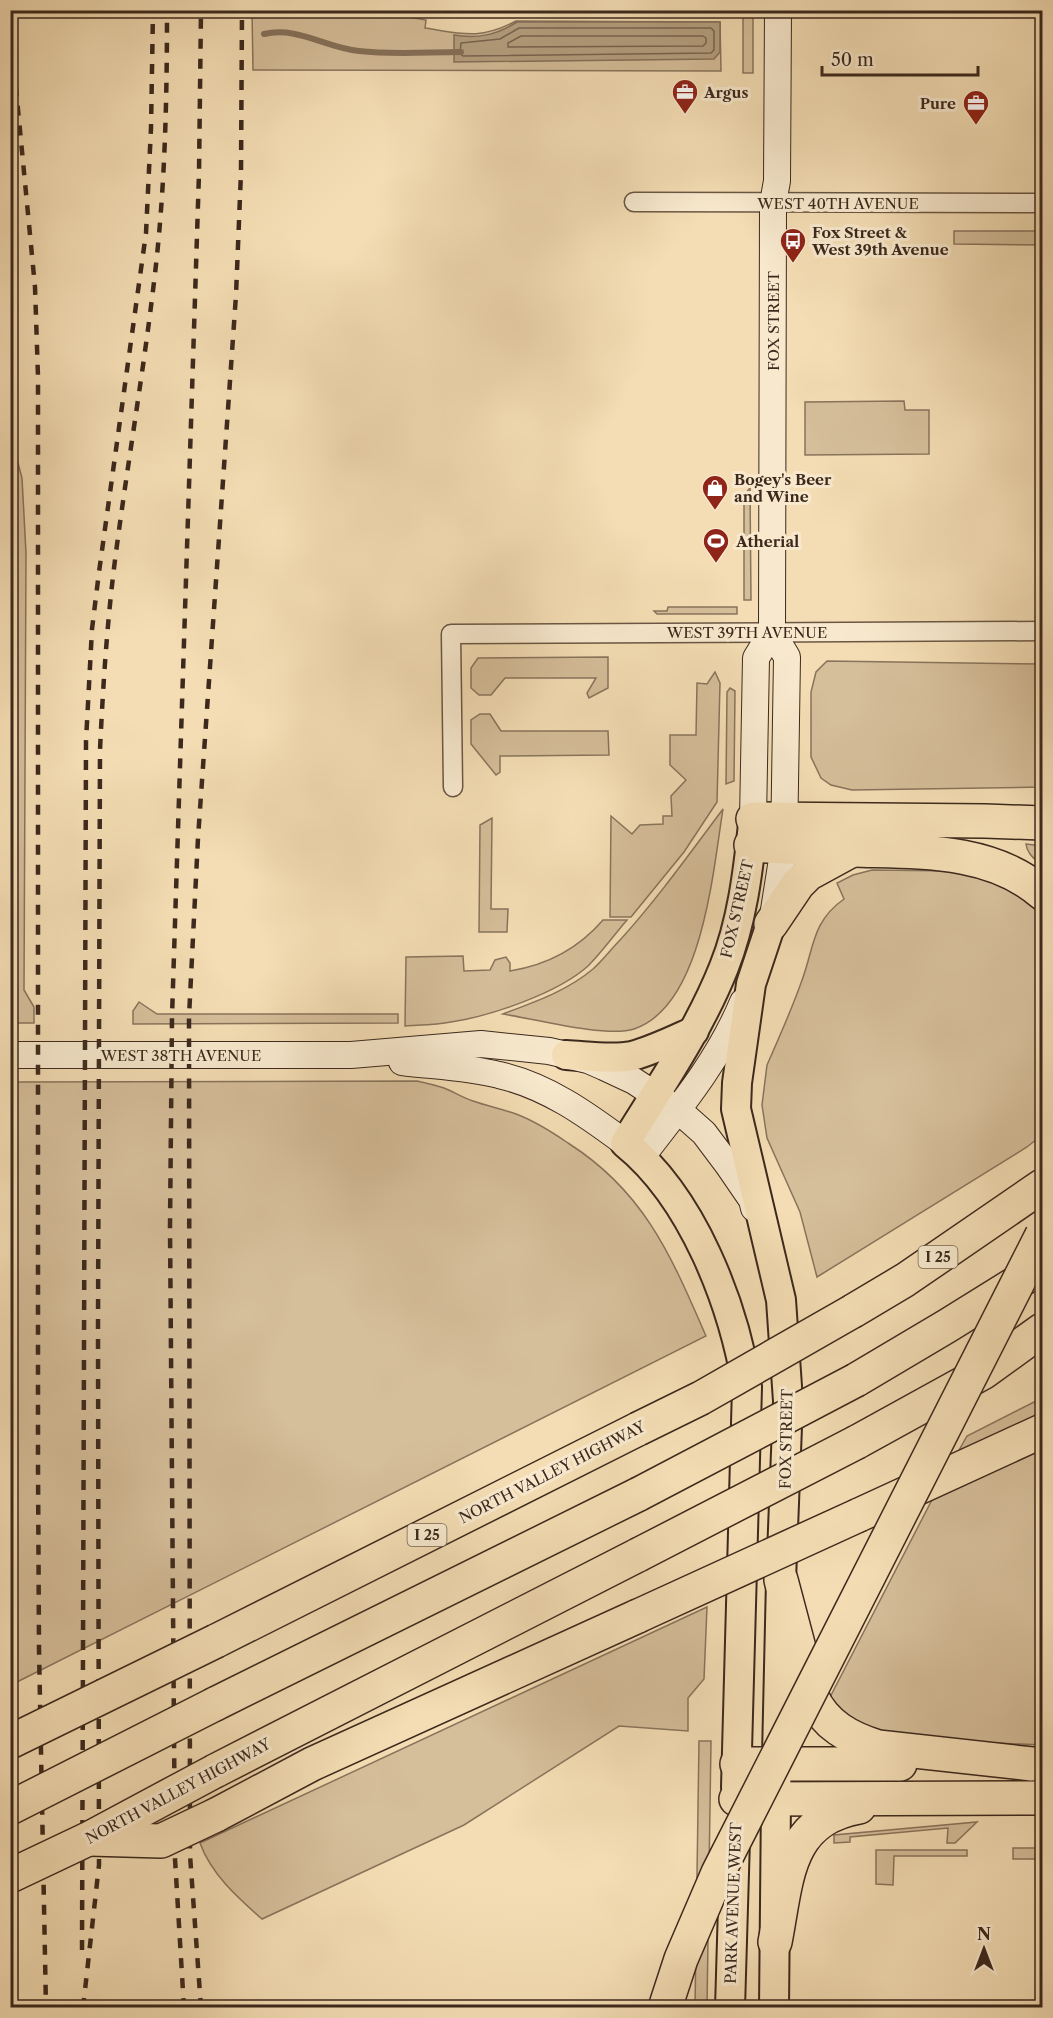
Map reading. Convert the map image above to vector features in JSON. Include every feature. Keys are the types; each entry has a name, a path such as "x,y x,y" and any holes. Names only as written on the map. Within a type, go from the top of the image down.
{"highway":[{"path":"752,832 785,833 985,821 1042,823"},
{"path":"985,821 1042,828"},
{"path":"785,833 852,850 917,852 971,858 1017,876 1042,893"},
{"path":"771,924 808,874 852,850"},
{"path":"1031,1193 1042,1166"},
{"name":"NORTH VALLEY HIGHWAY","path":"10,1742 701,1398 905,1280 1031,1193"},
{"path":"665,2007 681,1959 718,1873 1042,1235"},
{"path":"10,1808 639,1494 856,1380 1042,1266"},
{"name":"NORTH VALLEY HIGHWAY","path":"10,1876 88,1839 215,1771 857,1442 984,1372 1042,1330"},
{"path":"984,1372 1042,1354"},
{"path":"88,1839 161,1841 216,1815 312,1764 1042,1431"},
{"path":"781,1580 812,1696 817,1708 830,1724 860,1742 878,1747 1037,1764"},
{"path":"737,1764 1037,1764"},
{"path":"736,1799 1042,1798"},
{"path":"775,1942 790,1870 797,1846 806,1834 818,1822 830,1815 844,1810 899,1800"}],"main road":[{"name":"FOX STREET","path":"633,1150 666,1102 720,1051 734,1025 751,984 771,924 785,833 787,657 772,632 773,203 777,181 778,10"},
{"name":"FOX STREET","path":"666,1102 694,1031 720,975 735,933 747,876 752,832 756,658 772,632"},
{"path":"751,984 736,1109 772,1260"},
{"path":"566,1055 606,1058 630,1056 694,1031"},
{"name":"WEST 38TH AVENUE","path":"10,1055 351,1055 481,1044 520,1047 566,1055 604,1067 666,1102"},
{"name":"WEST 38TH AVENUE","path":"351,1055 499,1074 529,1084 572,1106 633,1150"},
{"name":"FOX STREET","path":"666,1102 704,1133 752,1200 772,1260 781,1300 788,1401 776,1799"},
{"path":"633,1150 662,1181 681,1209 713,1266 741,1350 747,1387 736,1799"},
{"name":"PARK AVENUE WEST","path":"730,2007 736,1799"},
{"path":"774,2007 776,1799"}],"street":[{"name":"WEST 40TH AVENUE","path":"634,202 1042,203"},
{"name":"WEST 39TH AVENUE","path":"453,787 451,634 1042,631"}],"shaded area":[{"path":"252,11 380,12 426,20 425,28 471,34 492,31 516,21 720,22 721,71 253,70"},
{"path":"743,11 753,11 753,73 743,73"},
{"path":"954,231 1042,231 1042,245 954,244"},
{"path":"904,401 905,410 929,410 929,454 805,455 805,402"},
{"path":"10,461 18,463 22,478 26,553 24,990 34,1007 34,1023 10,1023"},
{"path":"750,488 751,600 744,600 744,495"},
{"path":"668,607 737,607 737,614 657,614 654,611 667,611"},
{"path":"608,657 608,688 589,698 587,693 596,678 505,678 491,695 479,695 471,688 471,668 478,658"},
{"path":"827,661 1042,664 1042,787 852,790 831,785 821,778 811,757 811,692 816,672"},
{"path":"715,672 720,683 717,802 684,852 631,917 610,917 611,816 632,834 640,825 663,824 663,816 672,816 671,796 686,780 670,765 670,735 696,735 697,683 707,684"},
{"path":"730,688 735,691 734,781 726,784 727,692"},
{"path":"480,714 490,714 501,731 608,731 609,755 500,756 500,772 496,775 471,744 471,720"},
{"path":"723,809 715,866 701,933 690,965 676,993 657,1015 634,1029 606,1031 570,1027 503,1014 561,990 593,969 648,908"},
{"path":"492,818 491,909 508,909 507,932 479,932 480,825"},
{"path":"1026,844 1042,846 1042,866 1030,854"},
{"path":"872,870 955,871 994,877 1042,908 1042,1135 1027,1147 817,1277 800,1212 767,1138 762,1105 767,1065 797,993 819,927 833,908 844,899 837,883 853,875"},
{"path":"603,920 627,920 588,966 560,985 523,1002 485,1015 445,1023 405,1026 406,957 463,956 464,971 490,970 495,960 506,957 510,963 510,971 549,960 561,954 584,939"},
{"path":"139,1002 157,1014 398,1014 398,1023 133,1024 133,1011"},
{"path":"417,1081 444,1088 469,1100 511,1112 537,1123 595,1162 617,1183 653,1228 706,1336 11,1685 11,1082"},
{"path":"1042,1398 1042,1413 958,1452 967,1436"},
{"path":"1042,1447 1042,1745 905,1739 872,1734 827,1703 935,1494"},
{"path":"707,1607 704,1679 688,1698 688,1731 619,1726 464,1825 262,1919 226,1885 205,1854 200,1843"},
{"path":"699,1741 711,1741 707,2007 695,2008"},
{"path":"977,1822 955,1843 947,1843 948,1828 850,1837 850,1842 834,1843 834,1835"},
{"path":"1013,1848 1042,1848 1042,1859 1013,1859"},
{"path":"876,1850 967,1850 967,1856 894,1856 893,1885 876,1884"}],"water":[{"path":"517,22 720,22 720,52 714,59 454,62 454,35 487,35"}],"waterway":[{"path":"264,34 288,33 347,49 372,52 461,52"}],"railway":[{"path":"15,10 15,34"},
{"path":"82,1950 86,741 92,629 146,233 153,10"},
{"path":"83,2008 99,1865 100,750 112,584 158,248 165,146 167,10"},
{"path":"184,2008 175,1859 170,1227 172,1017 199,173 201,10"},
{"path":"201,2008 190,1855 189,1017 198,838 236,295 241,172 242,10"},
{"path":"10,26 35,287 38,377 38,1463 46,2008"}],"place":[{"name":"Argus","path":"685,115"},
{"name":"Pure","path":"976,126"},
{"name":"Fox Street & West 39th Avenue","path":"793,264"},
{"name":"Bogey's Beer and Wine","path":"715,511"},
{"name":"Atherial","path":"716,564"}]}
